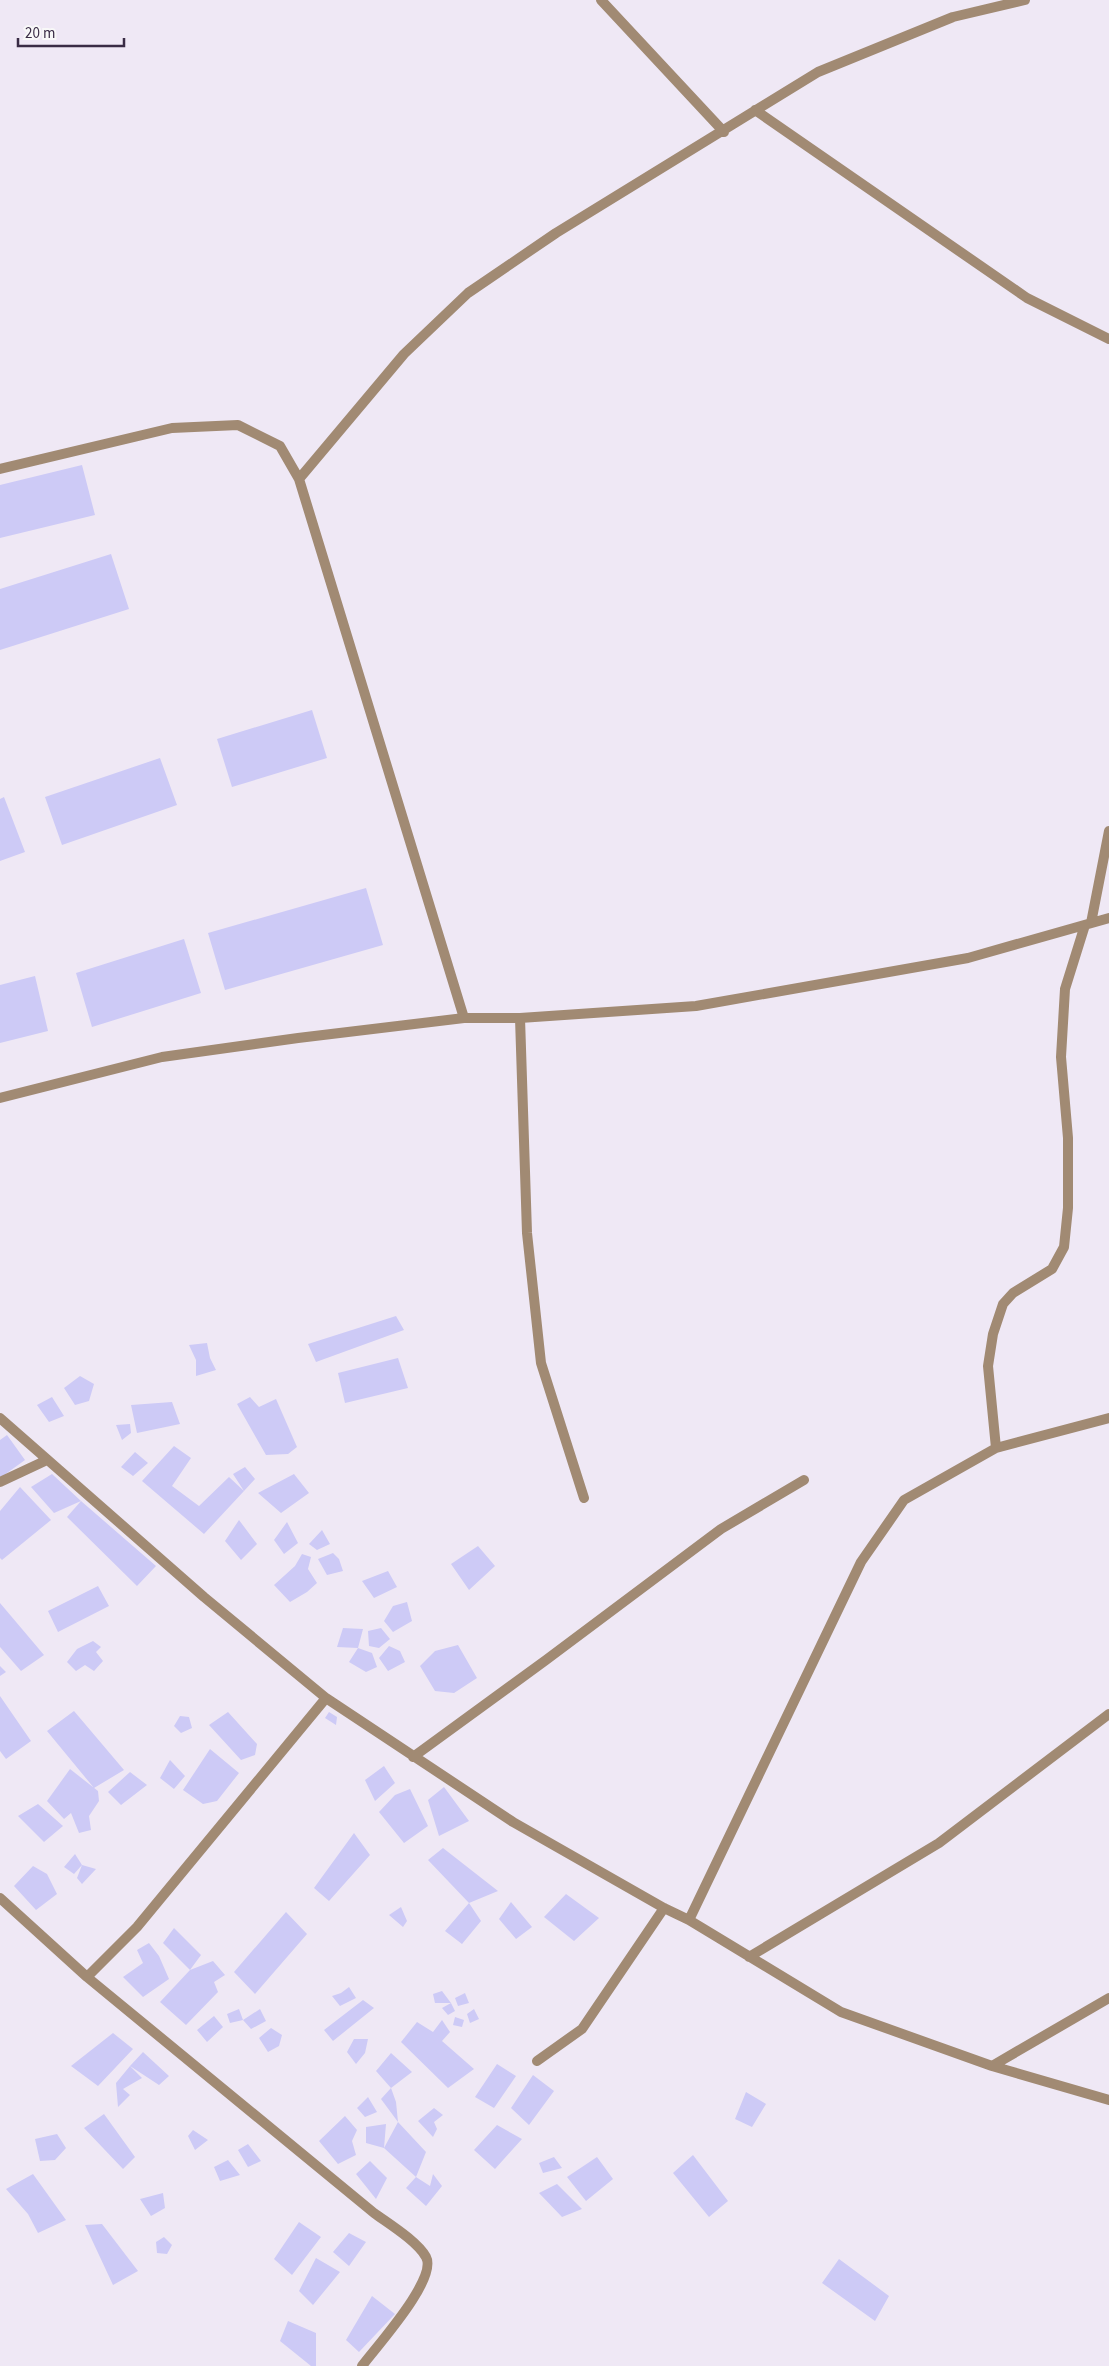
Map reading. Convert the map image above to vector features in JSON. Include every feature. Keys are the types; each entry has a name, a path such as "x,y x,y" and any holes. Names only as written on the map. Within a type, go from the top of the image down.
{"street":[{"path":"601,0 724,132"},
{"path":"299,479 404,354 468,294 556,233 724,132 755,110 818,72 953,17 1025,0"},
{"path":"755,110 1027,298 1109,340"},
{"path":"0,469 172,428 238,425 280,446 299,479 464,1018"},
{"path":"996,1448 988,1366 993,1334 1003,1304 1013,1293 1052,1269 1064,1247 1068,1208 1068,1138 1061,1057 1065,990 1088,924 1109,831"},
{"path":"0,1098 162,1057 464,1018 520,1018 696,1006 968,958 1109,918"},
{"path":"520,1018 527,1233 541,1363 584,1498"},
{"path":"0,1418 204,1597 326,1698 513,1822 664,1908 689,1920 841,2012 992,2066 1109,2100"},
{"path":"689,1920 861,1562 904,1500 996,1448 1109,1418"},
{"path":"0,1482 47,1460"},
{"path":"413,1757 554,1654 720,1528 804,1480"},
{"path":"87,1977 137,1927 326,1698"},
{"path":"749,1957 939,1843 1109,1714"},
{"path":"0,1898 87,1977 408,2239 426,2257 428,2265 426,2279 414,2298 362,2366"},
{"path":"537,2061 582,2029 664,1908"},
{"path":"992,2066 1109,1998"}],"building":[{"path":"82,465 95,515 0,538 0,485"},
{"path":"111,554 129,609 0,650 0,589"},
{"path":"312,710 327,758 232,787 217,739"},
{"path":"160,758 177,805 62,845 45,797"},
{"path":"4,797 25,852 0,861 0,799"},
{"path":"366,888 383,945 225,990 208,933"},
{"path":"184,939 201,993 92,1027 76,973"},
{"path":"35,976 48,1031 0,1043 0,985"},
{"path":"396,1316 404,1330 316,1362 308,1344"},
{"path":"207,1343 210,1358 216,1370 196,1376 196,1360 189,1345"},
{"path":"398,1358 408,1388 345,1403 338,1373"},
{"path":"80,1376 94,1384 89,1401 75,1405 64,1388"},
{"path":"52,1397 64,1416 49,1422 37,1405"},
{"path":"250,1397 259,1407 276,1399 297,1447 288,1454 266,1455 237,1404"},
{"path":"172,1402 180,1424 137,1433 131,1405"},
{"path":"130,1424 131,1433 122,1440 116,1425"},
{"path":"7,1435 25,1460 0,1478 0,1440"},
{"path":"174,1446 191,1458 172,1486 199,1506 229,1477 244,1491 204,1534 142,1481"},
{"path":"135,1452 148,1463 133,1476 121,1467"},
{"path":"245,1467 255,1479 244,1491 233,1474"},
{"path":"52,1474 81,1501 54,1513 31,1487"},
{"path":"294,1474 309,1493 281,1513 258,1493"},
{"path":"20,1487 51,1520 2,1560 0,1558 0,1511"},
{"path":"81,1501 156,1566 137,1586 67,1517"},
{"path":"239,1520 257,1544 241,1560 225,1541"},
{"path":"287,1522 298,1543 284,1554 274,1540"},
{"path":"322,1530 330,1544 317,1550 309,1544"},
{"path":"478,1546 495,1566 469,1590 451,1564"},
{"path":"333,1553 339,1559 343,1571 327,1575 318,1559"},
{"path":"302,1554 311,1557 308,1569 317,1583 307,1592 290,1602 274,1585 295,1566"},
{"path":"388,1571 397,1587 374,1598 362,1581"},
{"path":"98,1586 109,1606 58,1632 48,1611"},
{"path":"407,1602 412,1621 393,1632 384,1621 393,1606"},
{"path":"0,1603 44,1655 21,1671 0,1647"},
{"path":"343,1628 363,1629 358,1648 337,1647"},
{"path":"381,1628 390,1639 379,1648 369,1646 368,1631"},
{"path":"93,1641 101,1647 96,1652 103,1661 94,1671 85,1665 76,1671 67,1662 77,1649"},
{"path":"458,1645 477,1678 454,1693 435,1691 420,1666 435,1651"},
{"path":"389,1646 400,1651 405,1662 388,1671 379,1658"},
{"path":"358,1648 372,1653 377,1667 366,1672 349,1662"},
{"path":"0,1666 6,1672 0,1676"},
{"path":"0,1696 31,1741 6,1759 0,1751"},
{"path":"74,1711 124,1770 94,1788 47,1731"},
{"path":"228,1712 257,1744 255,1755 241,1760 209,1725"},
{"path":"329,1712 337,1717 336,1725 325,1718"},
{"path":"180,1716 189,1717 192,1728 181,1733 174,1726"},
{"path":"210,1749 239,1773 217,1801 203,1804 183,1790"},
{"path":"170,1760 185,1776 174,1789 160,1778"},
{"path":"384,1766 395,1783 375,1801 365,1780"},
{"path":"70,1769 98,1791 99,1801 89,1816 91,1830 79,1833 71,1813 64,1819 47,1801"},
{"path":"130,1772 147,1785 121,1805 108,1792"},
{"path":"444,1787 469,1821 439,1836 428,1800"},
{"path":"410,1789 428,1826 404,1843 379,1812 395,1795"},
{"path":"38,1804 63,1826 44,1842 18,1816"},
{"path":"354,1833 370,1855 329,1901 314,1888"},
{"path":"443,1848 498,1891 469,1903 428,1860"},
{"path":"75,1854 82,1865 74,1874 64,1867"},
{"path":"82,1865 96,1869 82,1884 77,1878"},
{"path":"33,1866 47,1874 57,1894 36,1910 14,1886"},
{"path":"566,1894 599,1918 574,1941 544,1917"},
{"path":"511,1902 532,1927 516,1939 499,1919"},
{"path":"469,1903 481,1921 462,1944 445,1931"},
{"path":"401,1907 407,1921 403,1927 389,1915"},
{"path":"286,1912 307,1934 255,1994 234,1972"},
{"path":"174,1928 201,1955 190,1970 163,1943"},
{"path":"149,1943 159,1956 169,1979 143,1997 123,1977 143,1963 137,1950"},
{"path":"213,1961 225,1975 214,1982 218,1992 186,2025 160,2002 190,1970"},
{"path":"349,1987 356,1998 340,2006 332,1996 341,1993"},
{"path":"442,1991 451,2003 435,2003 433,1994"},
{"path":"465,1993 469,2003 458,2006 455,1998"},
{"path":"363,2000 374,2008 333,2041 324,2030"},
{"path":"451,2003 455,2011 448,2015 442,2008"},
{"path":"239,2009 243,2020 230,2023 227,2014"},
{"path":"260,2009 266,2021 251,2029 243,2020"},
{"path":"474,2009 479,2019 470,2023 467,2014"},
{"path":"214,2016 223,2027 207,2042 197,2030"},
{"path":"455,2017 464,2020 462,2027 453,2025"},
{"path":"442,2020 450,2032 442,2041 474,2069 448,2088 401,2042 417,2022 433,2032"},
{"path":"271,2028 282,2035 279,2046 268,2052 259,2038"},
{"path":"113,2033 133,2049 98,2086 71,2066"},
{"path":"354,2039 368,2039 365,2053 356,2064 347,2052"},
{"path":"143,2052 169,2076 159,2085 130,2066"},
{"path":"391,2053 412,2072 391,2088 376,2071"},
{"path":"497,2064 516,2076 494,2108 475,2097"},
{"path":"130,2066 142,2078 123,2089 130,2095 118,2107 116,2083"},
{"path":"533,2075 554,2091 529,2125 511,2108"},
{"path":"391,2088 396,2102 398,2122 381,2099"},
{"path":"746,2092 766,2104 752,2127 735,2119"},
{"path":"368,2097 377,2112 365,2117 357,2108"},
{"path":"434,2108 443,2115 434,2122 437,2129 433,2137 418,2121"},
{"path":"104,2114 135,2157 123,2169 84,2128"},
{"path":"345,2116 357,2130 352,2141 356,2155 338,2164 319,2141"},
{"path":"398,2122 426,2152 416,2177 384,2148"},
{"path":"386,2124 384,2148 366,2143 366,2127"},
{"path":"497,2125 522,2139 495,2169 474,2150"},
{"path":"193,2130 208,2140 195,2150 188,2136"},
{"path":"57,2134 66,2148 55,2160 40,2161 35,2139"},
{"path":"248,2144 261,2161 248,2167 238,2150"},
{"path":"693,2155 728,2201 709,2217 673,2173"},
{"path":"554,2157 562,2168 543,2173 539,2163"},
{"path":"597,2157 613,2179 586,2201 567,2177"},
{"path":"228,2160 240,2175 220,2181 214,2167"},
{"path":"370,2161 387,2178 376,2199 356,2174"},
{"path":"33,2174 66,2220 38,2233 28,2214 6,2189"},
{"path":"433,2174 442,2186 426,2206 406,2188 416,2177 430,2186"},
{"path":"557,2184 582,2209 562,2217 539,2193"},
{"path":"163,2193 165,2208 151,2216 140,2199"},
{"path":"299,2222 321,2237 292,2275 274,2259"},
{"path":"102,2224 138,2271 113,2285 85,2225"},
{"path":"349,2233 366,2242 349,2266 333,2252"},
{"path":"164,2237 172,2245 167,2254 157,2253 156,2242"},
{"path":"316,2258 340,2272 313,2305 299,2291"},
{"path":"839,2259 889,2296 875,2321 822,2283"},
{"path":"372,2296 395,2314 359,2352 346,2340"},
{"path":"288,2321 316,2333 316,2366 311,2366 280,2341"}]}
